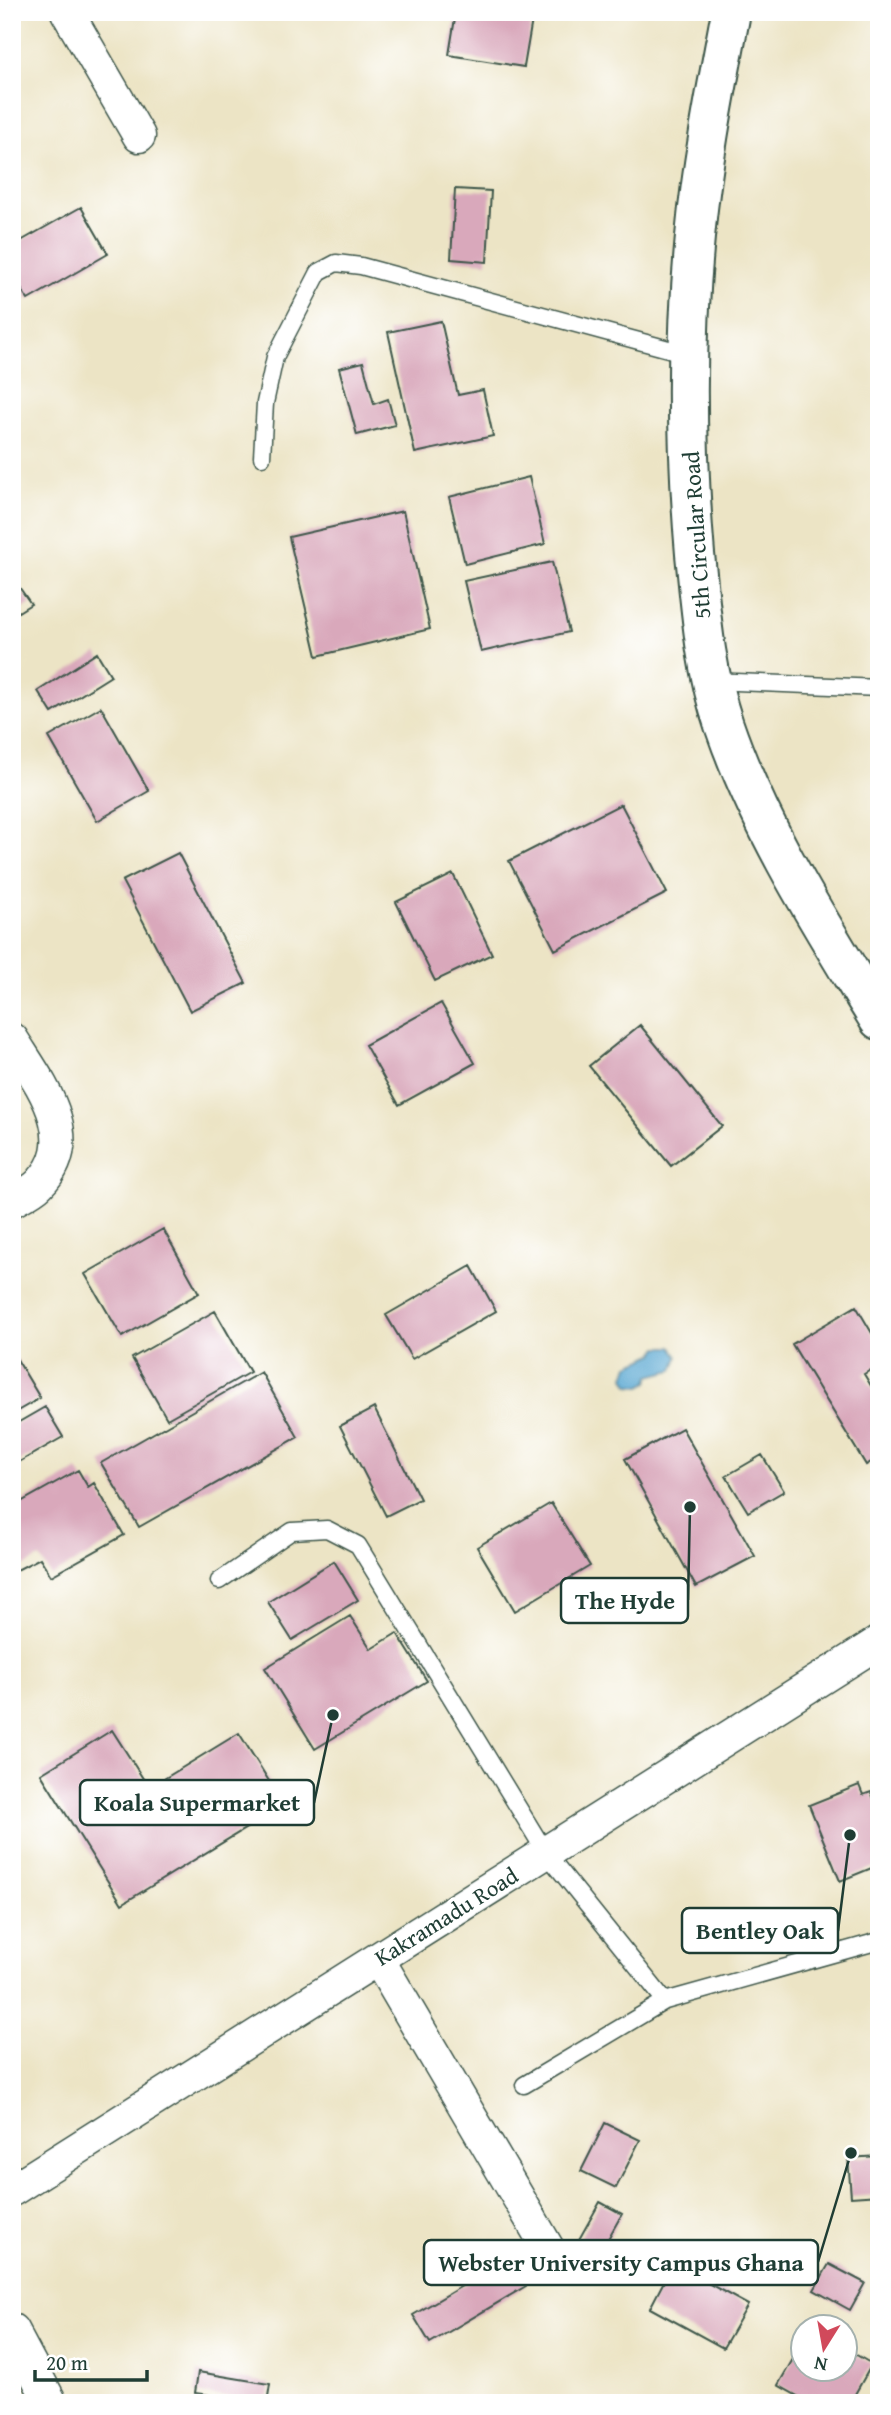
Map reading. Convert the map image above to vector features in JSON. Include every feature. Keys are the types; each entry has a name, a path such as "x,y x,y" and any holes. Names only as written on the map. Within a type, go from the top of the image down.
{"street":[{"path":"67,12 139,135"},
{"name":"5th Circular Road","path":"732,12 695,236 687,354 692,515 703,637 724,724 749,791 830,939 879,1020"},
{"path":"12,1039 54,1107 59,1129 54,1163 39,1184 12,1202"},
{"name":"Kakramadu Road","path":"12,2190 879,1642"},
{"path":"378,1959 556,2262"},
{"path":"12,2330 51,2403"}],"lane":[{"path":"262,457 265,403 275,357 319,272 336,263 361,266 687,354"},
{"path":"712,681 879,688"},
{"path":"219,1581 292,1531 327,1529 358,1545 546,1853 665,2001"},
{"path":"524,2085 665,2001 879,1941"}],"water":[{"path":"659,1347 672,1347 678,1357 673,1370 650,1376 648,1382 641,1386 629,1385 625,1377 629,1365 654,1354"}],"building":[{"path":"456,12 533,14 524,67 449,55"},
{"path":"455,189 491,191 487,262 451,259"},
{"path":"81,207 108,254 28,300 12,274 12,246"},
{"path":"441,321 458,395 483,390 493,436 415,453 388,332"},
{"path":"363,362 374,404 388,399 395,425 357,435 339,368"},
{"path":"529,477 545,544 465,564 449,497"},
{"path":"403,511 430,629 317,656 289,537"},
{"path":"552,562 569,632 481,652 464,581"},
{"path":"12,577 31,604 12,616"},
{"path":"97,653 111,676 52,713 38,691"},
{"path":"101,707 149,791 97,821 49,737"},
{"path":"621,804 667,893 555,950 509,861"},
{"path":"178,853 246,983 190,1011 122,881"},
{"path":"453,874 492,954 435,981 396,902"},
{"path":"441,1003 475,1063 399,1105 365,1045"},
{"path":"640,1025 722,1126 671,1166 589,1066"},
{"path":"163,1229 199,1293 122,1337 85,1274"},
{"path":"471,1266 496,1311 412,1359 386,1315"},
{"path":"856,1306 879,1345 879,1365 864,1374 879,1399 879,1457 866,1465 792,1344"},
{"path":"215,1311 250,1372 167,1419 132,1358"},
{"path":"12,1351 40,1398 12,1414"},
{"path":"261,1372 298,1437 139,1527 101,1463"},
{"path":"45,1407 63,1437 12,1466 12,1426"},
{"path":"374,1408 420,1499 386,1516 340,1426"},
{"path":"682,1428 755,1556 696,1587 625,1459"},
{"path":"762,1455 784,1491 748,1512 726,1476"},
{"path":"78,1470 88,1487 94,1483 124,1535 51,1576 40,1558 17,1570 12,1562 12,1524 18,1521 12,1507"},
{"path":"551,1503 590,1566 515,1611 477,1547"},
{"path":"334,1561 358,1600 292,1640 268,1602"},
{"path":"350,1616 371,1649 397,1633 427,1681 315,1749 265,1668"},
{"path":"112,1730 149,1788 239,1733 284,1805 122,1904 41,1774"},
{"path":"859,1785 863,1795 871,1792 874,1799 879,1797 879,1865 840,1881 809,1805"},
{"path":"605,2123 640,2140 616,2188 581,2171"},
{"path":"879,2156 879,2195 851,2197 848,2158"},
{"path":"600,2202 622,2214 595,2262 573,2250"},
{"path":"509,2258 526,2286 430,2343 413,2315"},
{"path":"673,2264 748,2305 723,2348 650,2308"},
{"path":"829,2264 865,2283 850,2310 814,2290"},
{"path":"860,2357 872,2364 850,2403 810,2403 778,2385 790,2364 790,2384 860,2384"},
{"path":"198,2372 270,2384 267,2403 195,2393"}],"place":[{"name":"The Hyde","path":"690,1507"},
{"name":"Koala Supermarket","path":"333,1715"},
{"name":"Bentley Oak","path":"850,1835"},
{"name":"Webster University Campus Ghana","path":"851,2153"}]}
